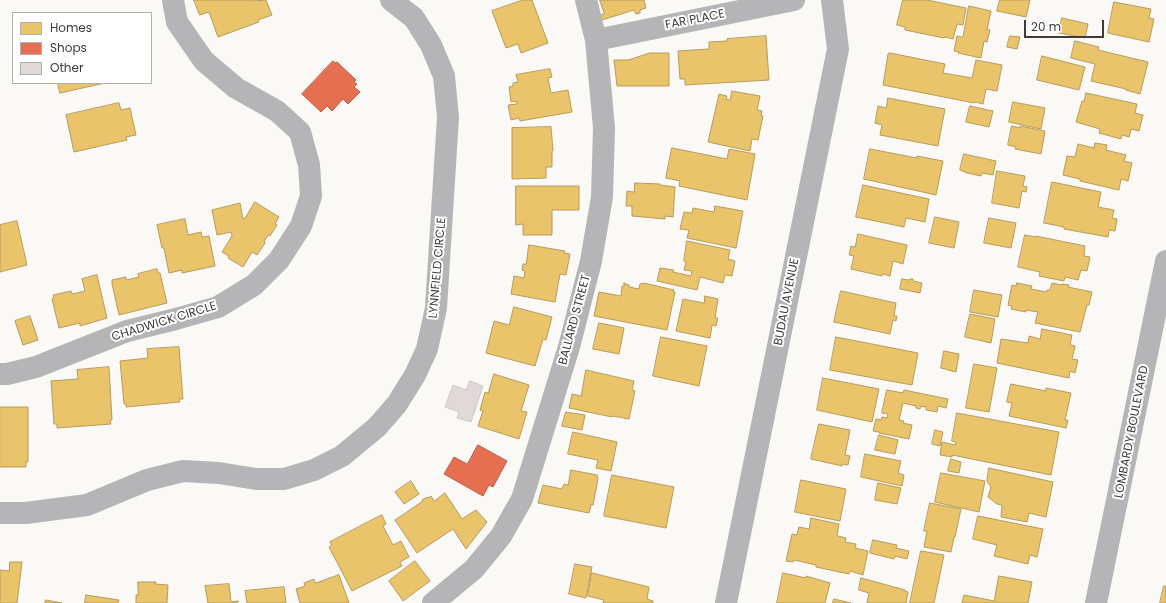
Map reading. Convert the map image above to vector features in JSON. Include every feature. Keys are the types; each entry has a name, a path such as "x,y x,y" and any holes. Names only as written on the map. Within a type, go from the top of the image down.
{"street":[{"name":"CHADWICK CIRCLE","path":"0,374 7,374 36,367 127,331 218,307 254,285 279,260 301,226 311,196 309,165 300,132 277,111 236,88 204,61 177,22 173,0"},
{"name":"LYNNFIELD CIRCLE","path":"0,513 26,514 87,506 147,480 183,471 256,479 284,479 314,470 342,456 377,427 397,404 415,374 427,349 436,308 448,117 444,76 430,45 414,18 391,0"},
{"name":"BALLARD STREET","path":"433,603 474,569 501,536 522,499 569,347 591,261 602,197 604,128 596,40 586,0"},
{"name":"FAR PLACE","path":"596,40 794,0"},
{"name":"BUDAU AVENUE","path":"726,603 838,49 832,0"},
{"name":"LOMBARDY BOULEVARD","path":"1096,603 1166,261"}],"building: Homes":[{"path":"194,0 266,0 272,15 258,20 259,22 218,37 209,12 200,15"},
{"path":"523,0 532,0 548,43 521,53 518,44 506,48 492,11"},
{"path":"600,0 644,0 646,8 640,10 640,13 636,14 634,10 602,20 600,15 604,14"},
{"path":"903,0 927,0 966,8 963,25 957,24 953,39 905,30 905,27 897,25"},
{"path":"1000,0 1030,0 1026,17 997,11"},
{"path":"1114,2 1151,9 1149,18 1154,19 1149,42 1108,33"},
{"path":"969,6 991,11 987,30 990,30 987,42 984,41 981,58 954,51 957,36 963,36"},
{"path":"1062,18 1088,24 1085,38 1059,33"},
{"path":"766,36 769,80 685,85 685,79 680,79 678,51 709,49 709,42"},
{"path":"1010,36 1020,37 1017,49 1007,47"},
{"path":"1075,41 1099,47 1098,50 1148,62 1140,94 1126,89 1091,81 1095,64 1071,58"},
{"path":"650,53 669,53 669,86 617,86 614,60 628,60"},
{"path":"890,53 945,64 943,73 972,78 976,60 1002,65 997,91 986,89 983,104 883,85 888,54"},
{"path":"1042,56 1085,67 1079,90 1037,80"},
{"path":"550,69 552,77 548,78 551,93 568,90 572,112 520,121 519,118 511,120 508,105 517,104 516,101 511,102 509,87 513,86 513,83 518,82 516,75"},
{"path":"58,84 100,84 60,93"},
{"path":"732,91 760,96 757,110 762,111 761,116 763,116 758,140 752,139 750,151 708,142 719,94 727,96 726,99 730,100"},
{"path":"1086,93 1137,104 1135,113 1143,115 1139,131 1131,129 1129,137 1122,135 1121,139 1099,133 1100,129 1076,122"},
{"path":"888,98 945,109 938,146 880,135 882,125 875,123 878,106 886,108"},
{"path":"1013,102 1045,108 1041,129 1009,122"},
{"path":"119,103 121,110 130,108 136,135 126,137 127,140 74,152 66,115"},
{"path":"970,106 993,111 989,127 966,122"},
{"path":"1012,126 1045,131 1041,154 1015,149 1016,147 1008,145"},
{"path":"551,127 553,151 552,167 546,167 546,178 512,179 512,128"},
{"path":"1095,143 1107,145 1106,150 1126,155 1124,161 1132,163 1128,181 1121,179 1119,190 1080,181 1080,179 1063,175 1067,156 1075,157 1078,144 1094,148"},
{"path":"672,148 727,159 729,149 755,154 747,200 679,186 680,181 666,178"},
{"path":"870,149 917,158 917,156 943,161 936,195 864,179"},
{"path":"964,154 996,161 993,175 982,173 981,176 960,170"},
{"path":"997,171 1025,176 1023,186 1027,187 1026,192 1022,191 1019,208 992,203"},
{"path":"1052,182 1101,192 1098,207 1114,210 1112,218 1117,219 1115,231 1109,230 1108,237 1064,229 1064,227 1044,223"},
{"path":"635,183 660,184 675,187 673,217 665,216 665,219 632,216 632,206 626,206 627,191 634,192"},
{"path":"863,185 929,199 925,222 906,218 904,227 856,217"},
{"path":"516,186 579,186 579,210 552,210 552,235 523,235 523,224 516,225"},
{"path":"255,202 279,217 275,224 277,225 270,236 268,235 264,242 265,243 257,255 252,252 243,267 228,258 229,256 222,252 232,236 231,232 217,235 212,210 240,203 243,219"},
{"path":"715,206 743,211 736,248 687,238 689,230 680,229 684,212 692,213 693,208 714,212"},
{"path":"935,217 959,222 954,248 929,243"},
{"path":"989,218 1016,223 1011,248 984,243"},
{"path":"185,219 188,235 201,232 202,237 209,236 215,266 182,273 182,270 169,273 164,248 162,248 157,225"},
{"path":"17,221 27,265 0,272 0,225"},
{"path":"858,234 907,245 903,264 893,261 890,276 883,274 882,276 851,269 854,256 849,255 851,246 855,247"},
{"path":"1025,235 1085,246 1084,256 1090,257 1087,271 1081,270 1078,280 1065,277 1064,281 1039,276 1040,272 1018,267"},
{"path":"687,241 730,250 728,259 735,261 732,276 725,275 723,283 700,277 697,290 657,281 660,268 674,270 673,272 691,276 692,271 684,270"},
{"path":"529,245 565,251 564,253 570,254 566,275 560,274 555,302 511,294 514,276 524,278 525,271 522,270 523,264 526,264"},
{"path":"157,269 158,273 160,273 167,303 119,315 112,280 126,277 126,280 139,277 138,274"},
{"path":"97,275 107,318 80,326 80,323 59,328 52,299 54,298 53,295 71,291 72,294 85,291 82,279"},
{"path":"902,279 913,279 913,281 922,283 920,293 900,289"},
{"path":"624,283 629,285 629,287 639,289 640,284 644,283 674,290 673,292 675,292 667,330 594,316 599,292 621,296 622,286 624,286"},
{"path":"1017,283 1032,286 1031,289 1046,292 1047,290 1050,290 1052,283 1069,285 1068,287 1092,292 1080,332 1035,323 1038,312 1026,310 1026,312 1011,309 1012,306 1008,305 1012,285 1016,286"},
{"path":"974,290 1002,295 998,317 970,312"},
{"path":"841,291 896,303 894,316 897,316 896,321 893,320 890,334 834,322"},
{"path":"705,296 718,299 715,318 718,318 716,326 712,325 710,338 676,331 683,299 704,303"},
{"path":"514,307 552,317 546,340 543,339 535,366 486,353 494,321 509,325"},
{"path":"970,314 995,319 991,343 965,337"},
{"path":"30,316 38,340 23,345 15,321"},
{"path":"599,323 624,328 619,354 593,349"},
{"path":"1042,329 1072,335 1070,345 1075,346 1072,359 1078,360 1075,373 1070,371 1069,378 997,363 1001,339 1028,343 1029,336 1040,339"},
{"path":"661,337 707,346 699,386 653,376"},
{"path":"836,337 918,353 912,385 830,370"},
{"path":"179,347 183,399 179,399 180,402 126,407 126,404 124,404 120,361 148,358 147,349"},
{"path":"944,351 959,354 956,372 941,368"},
{"path":"974,364 997,368 989,412 966,408"},
{"path":"109,367 111,424 57,428 57,424 54,424 51,381 78,379 77,370"},
{"path":"586,370 634,381 632,390 635,391 629,419 569,408 572,394 581,396"},
{"path":"494,374 529,385 521,411 527,412 519,439 478,426 483,411 480,410 485,392 488,393"},
{"path":"823,378 879,389 872,422 817,410"},
{"path":"1011,384 1046,391 1046,388 1071,393 1065,420 1068,420 1066,428 1009,416 1012,403 1007,402"},
{"path":"887,390 903,393 904,390 948,399 946,408 938,406 937,412 926,410 926,407 921,406 920,409 916,408 916,406 903,403 899,420 904,421 903,423 912,425 909,439 879,433 873,431 876,419 881,420 882,417 887,418 888,414 882,413"},
{"path":"0,407 28,407 28,462 26,462 26,467 0,467"},
{"path":"566,412 585,415 582,430 562,426"},
{"path":"957,413 1059,432 1051,475 952,455 952,457 940,455 942,442 955,445 956,442 952,441"},
{"path":"819,424 850,430 845,455 850,456 848,465 843,464 842,466 811,459"},
{"path":"935,430 943,432 940,446 932,444"},
{"path":"573,432 617,442 611,471 596,468 598,460 568,454"},
{"path":"879,435 898,440 895,454 875,450"},
{"path":"865,454 901,461 898,473 904,475 902,486 861,477"},
{"path":"951,459 961,462 959,473 948,471"},
{"path":"989,468 1053,482 1046,517 1029,513 1027,522 1001,517 1002,505 997,504 988,497 991,487 987,481"},
{"path":"571,470 597,475 598,479 593,505 591,505 589,513 538,503 543,485 562,489 564,484 568,485"},
{"path":"941,473 985,481 979,512 935,502"},
{"path":"612,475 674,487 666,528 604,516"},
{"path":"801,480 846,489 840,521 795,512"},
{"path":"411,481 419,494 404,504 395,492"},
{"path":"878,483 901,488 897,504 875,500"},
{"path":"445,493 462,519 476,510 487,522 466,549 453,529 417,553 395,520 427,497 428,498 431,496 434,501"},
{"path":"930,503 961,509 951,552 924,547 927,531 924,531"},
{"path":"382,515 386,524 383,526 393,545 401,541 409,557 400,562 402,566 352,591 329,547 332,545 330,542"},
{"path":"978,516 1043,529 1037,557 1030,555 1028,564 994,556 997,545 973,539"},
{"path":"811,518 839,524 838,536 846,538 845,542 856,544 855,548 868,551 863,575 850,571 849,574 816,567 816,565 794,560 793,562 786,561 792,534 797,535 799,527 809,529"},
{"path":"873,540 897,545 896,548 909,551 907,559 895,556 894,559 870,553"},
{"path":"921,551 944,555 934,603 910,603"},
{"path":"415,561 430,581 403,601 389,581"},
{"path":"10,562 22,562 17,603 0,603 0,570 9,571"},
{"path":"575,564 592,567 586,598 569,594"},
{"path":"592,573 649,587 647,599 653,601 653,603 603,603 604,600 588,596"},
{"path":"783,573 806,578 806,576 830,583 825,603 777,603"},
{"path":"339,575 349,603 300,603 296,589 305,586 304,583 314,579 315,583"},
{"path":"999,576 1032,582 1028,603 962,603 964,595 994,601"},
{"path":"861,578 905,590 908,592 906,603 867,603 869,593 859,590"},
{"path":"138,582 156,582 155,584 168,585 167,603 136,603 136,595 138,595"},
{"path":"229,584 231,602 238,601 238,603 208,603 205,586"},
{"path":"1164,586 1166,586 1166,603 1160,603"},
{"path":"284,587 286,603 247,603 245,591"},
{"path":"86,595 119,600 118,603 85,603"},
{"path":"834,599 851,603 833,603"},
{"path":"46,600 62,603 45,603"}],"building: Shops":[{"path":"333,61 335,63 337,62 356,80 354,82 357,84 354,87 360,92 348,104 343,99 332,111 327,106 321,112 302,94"},
{"path":"478,445 507,461 493,487 489,485 483,496 444,474 454,457 467,464"}],"building: Other":[{"path":"470,381 483,386 471,422 457,418 459,412 445,407 453,385 466,390"}]}
